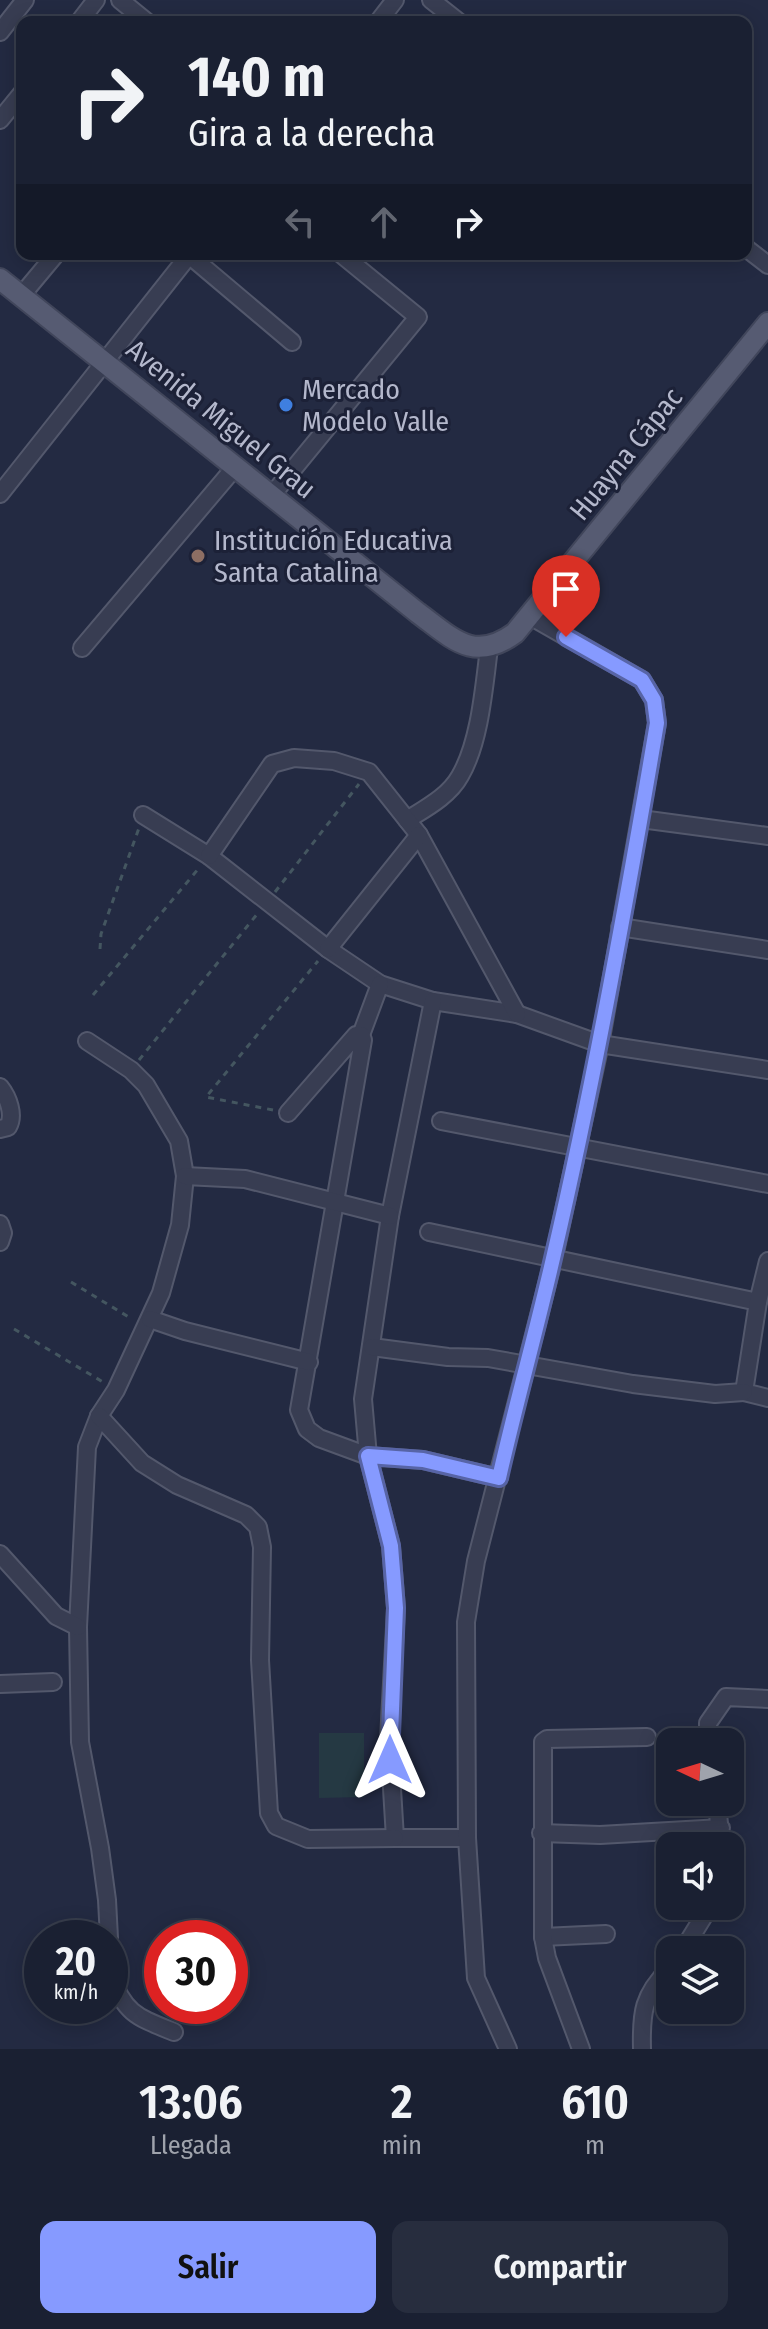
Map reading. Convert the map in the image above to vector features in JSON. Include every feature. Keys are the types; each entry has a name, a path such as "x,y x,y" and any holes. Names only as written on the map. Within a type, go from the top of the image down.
{"main road":[{"name":"Avenida Miguel Grau","path":"0,279 443,631 463,645 489,648"},
{"name":"Huayna Cápac","path":"489,648 515,633 530,616 768,323"}],"street":[{"path":"0,32 25,0"},
{"path":"120,0 140,16"},
{"path":"383,16 395,0"},
{"path":"431,0 451,16"},
{"path":"0,120 16,100"},
{"path":"752,253 768,265"},
{"path":"21,296 51,260"},
{"path":"0,494 185,260"},
{"path":"195,260 292,342"},
{"path":"272,495 418,317 348,260"},
{"path":"82,648 236,466"},
{"path":"508,2049 476,1978 467,1838 466,1622 476,1561 554,1257 600,1044 657,723 654,700 642,680 530,616"},
{"path":"407,820 442,798 460,777 481,712 489,648"},
{"path":"209,856 272,764 294,758 334,761 369,772 419,835 517,1014"},
{"path":"143,815 209,856 328,949 380,984 433,1001 517,1014 600,1044 768,1070"},
{"path":"641,819 768,836"},
{"path":"328,949 419,835"},
{"path":"620,927 768,950"},
{"path":"380,984 361,1035 363,1040 337,1204 299,1410 307,1429 319,1438 368,1456 423,1460 499,1478"},
{"path":"395,1838 389,1739 396,1608 391,1546 368,1456 363,1399 390,1216 433,1001"},
{"path":"288,1113 356,1035 361,1035"},
{"path":"87,1041 131,1070 146,1085 179,1141 185,1176 180,1225 161,1293 116,1390 99,1416 87,1447 78,1627 80,1742 100,1848 108,1920"},
{"path":"0,1087 7,1095 12,1119 8,1127 0,1129"},
{"path":"441,1121 768,1184"},
{"path":"185,1176 245,1179 390,1216"},
{"path":"429,1232 758,1302"},
{"path":"744,1392 758,1302 768,1261"},
{"path":"148,1323 309,1362"},
{"path":"372,1347 525,1364 633,1384 715,1394 744,1392 768,1398"},
{"path":"99,1416 142,1463 177,1485 246,1515 258,1527 262,1547 260,1660 269,1813 276,1826 308,1839 467,1838"},
{"path":"0,1554 56,1616 78,1627"},
{"path":"0,1684 53,1682"},
{"path":"708,1728 708,1723 726,1697 768,1699"},
{"path":"581,2049 547,1958 543,1937 541,1833 544,1740 647,1737"},
{"path":"719,1816 721,1832"},
{"path":"541,1833 600,1835 721,1828"},
{"path":"543,1937 606,1934"},
{"path":"642,2049 641,2023 646,1997 656,1982"},
{"path":"128,2007 136,2017 174,2032"}],"path":[{"path":"131,1070 369,772"},
{"path":"100,949 101,934 143,815"},
{"path":"93,995 209,856"},
{"path":"288,1113 206,1097 328,949"},
{"path":"71,1282 148,1323"},
{"path":"14,1329 116,1390"}],"shaded area":[{"path":"319,1733 364,1733 364,1797 319,1798"}],"place":[{"name":"Mercado Modelo Valle","path":"286,405"},
{"name":"Institución Educativa Santa Catalina","path":"198,556"}],"route":[{"path":"390,1760 396,1608 391,1546 368,1456 423,1460 499,1478 554,1257 600,1044 657,723 654,700 642,680 566,637"}]}
